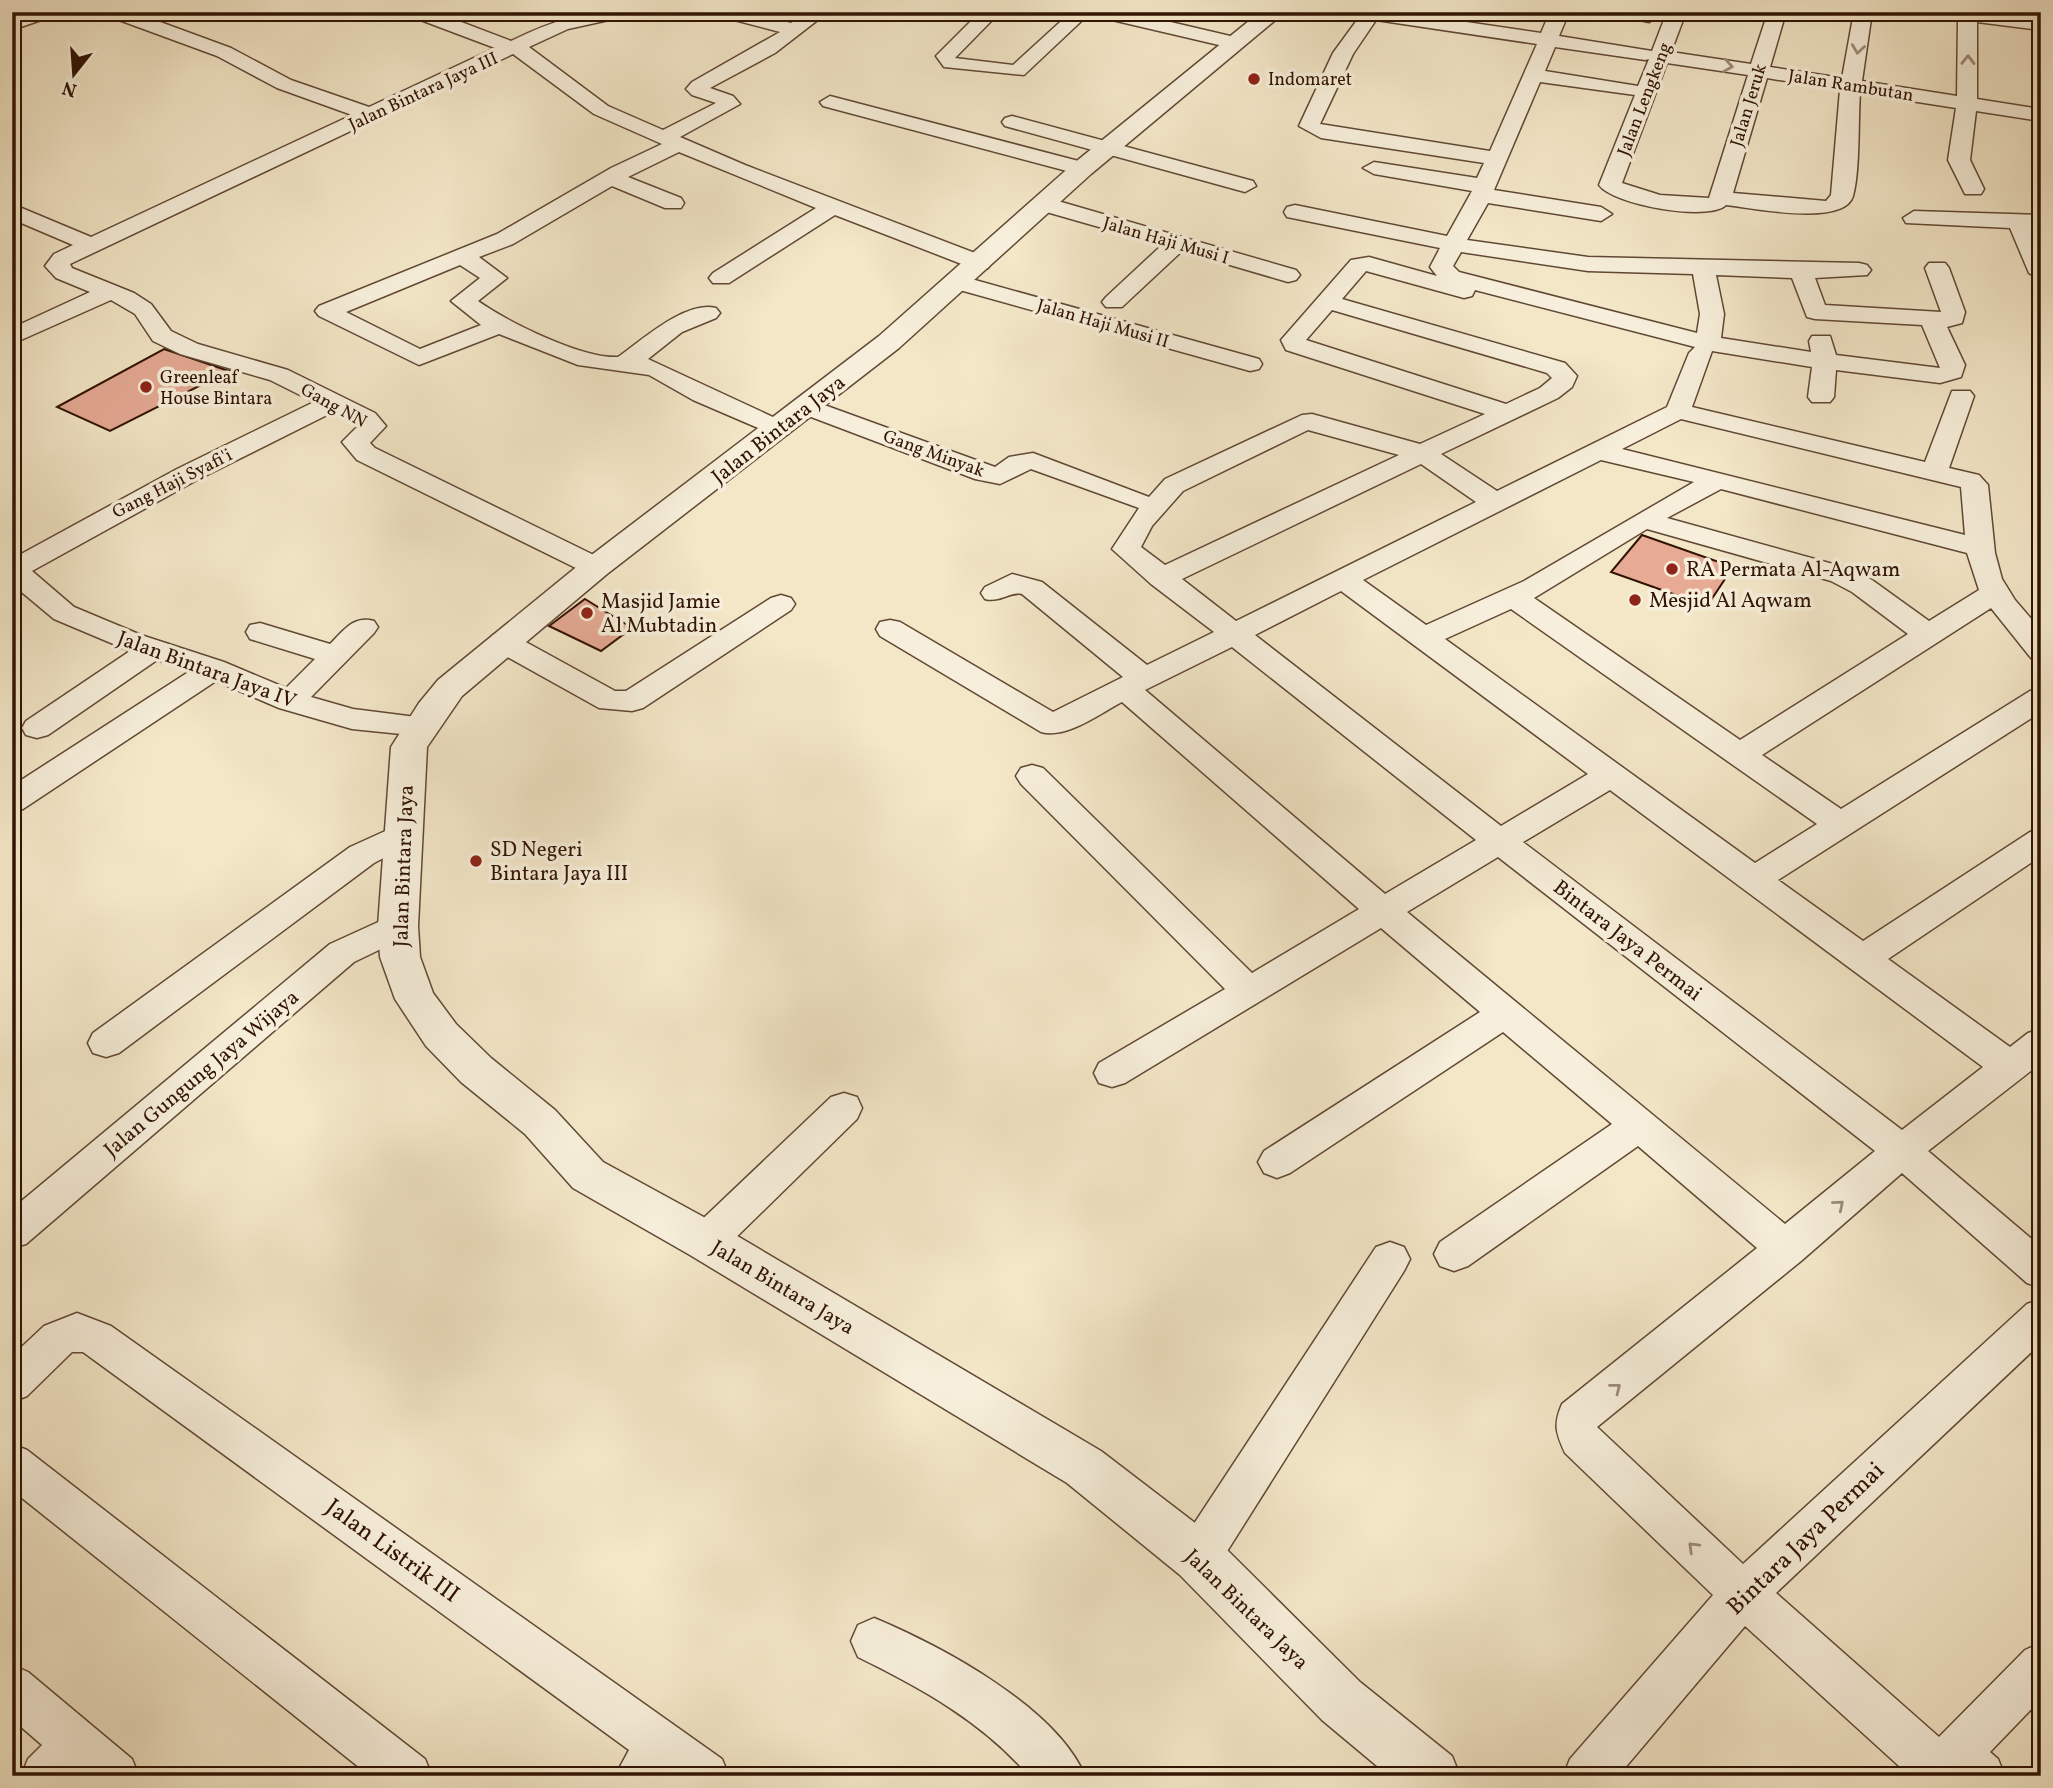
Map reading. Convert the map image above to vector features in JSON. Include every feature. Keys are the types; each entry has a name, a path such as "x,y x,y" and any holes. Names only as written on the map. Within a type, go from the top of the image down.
{"street":[{"path":"12,24 46,12"},
{"path":"115,12 224,52 284,84 372,115"},
{"path":"425,15 516,48 562,24 620,12"},
{"path":"726,12 796,30"},
{"path":"499,326 419,358 327,311 532,225 672,141 730,104 726,100 699,91 696,89 699,86 796,30 819,12"},
{"path":"991,12 948,59 1017,71 1082,12"},
{"name":"Jalan Bintara Jaya","path":"1274,12 1095,158 969,272 793,418 596,568 450,688 421,726 410,747 398,926 400,957 415,999 440,1035 476,1070 540,1122 588,1175 706,1241 1084,1467 1198,1558 1341,1701 1432,1776"},
{"path":"1560,12 1483,190 1441,267 1444,274 1705,348 1940,376 1952,372 1953,365 1931,319"},
{"path":"1627,12 1649,16"},
{"name":"Jalan Lengkeng","path":"1677,12 1653,55 1610,185 1626,194 1695,205 1715,204 1720,198"},
{"name":"Jalan Jeruk","path":"1720,198 1777,12"},
{"path":"1720,198 1823,208 1838,203 1842,197 1863,12"},
{"path":"1941,12 2041,24"},
{"path":"1111,13 1236,43"},
{"path":"1372,13 1343,53 1309,126 1321,132 1496,158"},
{"name":"Jalan Rambutan","path":"1372,13 1453,19 1550,39 2041,115"},
{"path":"1973,189 1959,160 1968,104 1975,15"},
{"path":"542,16 562,24"},
{"name":"Jalan Bintara Jaya III","path":"109,292 64,273 56,266 62,259 516,48 601,110 737,170 835,205 969,272"},
{"path":"1534,75 1630,90"},
{"path":"830,102 934,132 1245,186"},
{"path":"1012,122 1095,158"},
{"path":"1374,168 1601,214"},
{"path":"611,178 673,203"},
{"name":"Jalan Haji Musi I","path":"1044,204 1288,275"},
{"path":"722,278 835,205"},
{"path":"12,211 92,245"},
{"path":"1294,212 1453,244 1588,264 1801,271 1859,270"},
{"path":"1914,218 2030,222 2041,272"},
{"path":"1114,302 1178,243"},
{"name":"Gang Minyak","path":"462,256 495,278 463,301 499,326 587,360 612,365 640,364 658,370 702,395 793,418 975,471 1000,476 1018,464 1034,461 1138,500"},
{"path":"1506,412 1296,345 1293,340 1359,265 1368,264 1566,320"},
{"path":"890,629 1052,725 1678,411 1705,348 1712,314 1703,268"},
{"path":"1815,313 1954,318 1937,268"},
{"path":"1801,271 1815,313 1825,362 1821,397"},
{"name":"Jalan Haji Musi II","path":"969,272 1250,365"},
{"path":"12,337 109,292"},
{"name":"Gang NN","path":"109,292 144,309 162,337 189,349 279,375 372,422 373,426 355,442 366,454 596,568"},
{"path":"1161,578 1549,393 1563,382 1565,376 1556,368 1325,301"},
{"path":"625,364 674,327 708,313"},
{"path":"1935,471 1961,396"},
{"name":"Gang Haji Syafi'i","path":"16,577 186,475 333,401"},
{"path":"1678,411 1935,471 1975,485 1981,531 1978,547 1994,593 2041,651"},
{"name":"Bintara Jaya Permai","path":"1422,453 1312,422 1302,423 1174,485 1129,539 1126,548 1499,841 1902,1150 2041,1270"},
{"path":"1598,452 1719,479 1978,547"},
{"path":"1422,453 1496,503"},
{"path":"1423,638 1513,597 1719,479"},
{"path":"1644,520 1841,575 1862,586 1927,635"},
{"name":"Jalan Bintara Jaya IV","path":"16,577 64,613 131,642 214,669 290,701 352,719 421,726"},
{"path":"1343,579 2009,1066"},
{"path":"995,593 1012,583 1032,588 1382,911 1787,1249"},
{"path":"1739,755 1994,593"},
{"path":"1513,597 1840,824"},
{"path":"503,642 610,701 632,701 781,604"},
{"path":"290,701 363,627"},
{"path":"260,632 336,654"},
{"path":"37,728 155,648"},
{"path":"12,801 214,669"},
{"path":"1754,879 2041,698"},
{"path":"1112,1073 1611,775"},
{"path":"1032,776 1249,991"},
{"path":"212,944 358,852 403,827"},
{"path":"1863,959 1965,888 2041,840"},
{"path":"106,1043 358,852"},
{"name":"Jalan Gungung Jaya Wijaya","path":"12,1232 342,953 398,926"},
{"path":"1277,1162 1505,1013"},
{"path":"2041,1042 1902,1150 1787,1249 1577,1418 1575,1428 1580,1439 1743,1594 1953,1768 2041,1666"},
{"path":"706,1241 844,1108"},
{"path":"1454,1254 1639,1125"},
{"path":"1198,1558 1390,1259"},
{"name":"Bintara Jaya Permai","path":"1587,1776 1743,1594 2041,1317"},
{"name":"Jalan Listrik III","path":"12,1383 58,1339 77,1331 97,1339 650,1761 705,1776"},
{"path":"12,1464 408,1776"},
{"path":"874,1641 918,1662 994,1707 1041,1751 1061,1776"},
{"path":"12,1688 115,1776"},
{"path":"45,1776 77,1743"}],"building":[{"name":"Greenleaf House Bintara","path":"164,349 229,371 110,431 57,407"},
{"name":"RA Permata Al-Aqwam","path":"1642,535 1733,567 1707,606 1611,572"},
{"name":"Masjid Jamie Al Mubtadin","path":"585,599 632,628 601,651 549,626"}],"place":[{"name":"Indomaret","path":"1254,79"},
{"name":"Greenleaf House Bintara","path":"146,387"},
{"name":"RA Permata Al-Aqwam","path":"1672,569"},
{"name":"Mesjid Al Aqwam","path":"1635,600"},
{"name":"Masjid Jamie Al Mubtadin","path":"587,613"},
{"name":"SD Negeri Bintara Jaya III","path":"476,861"}]}
